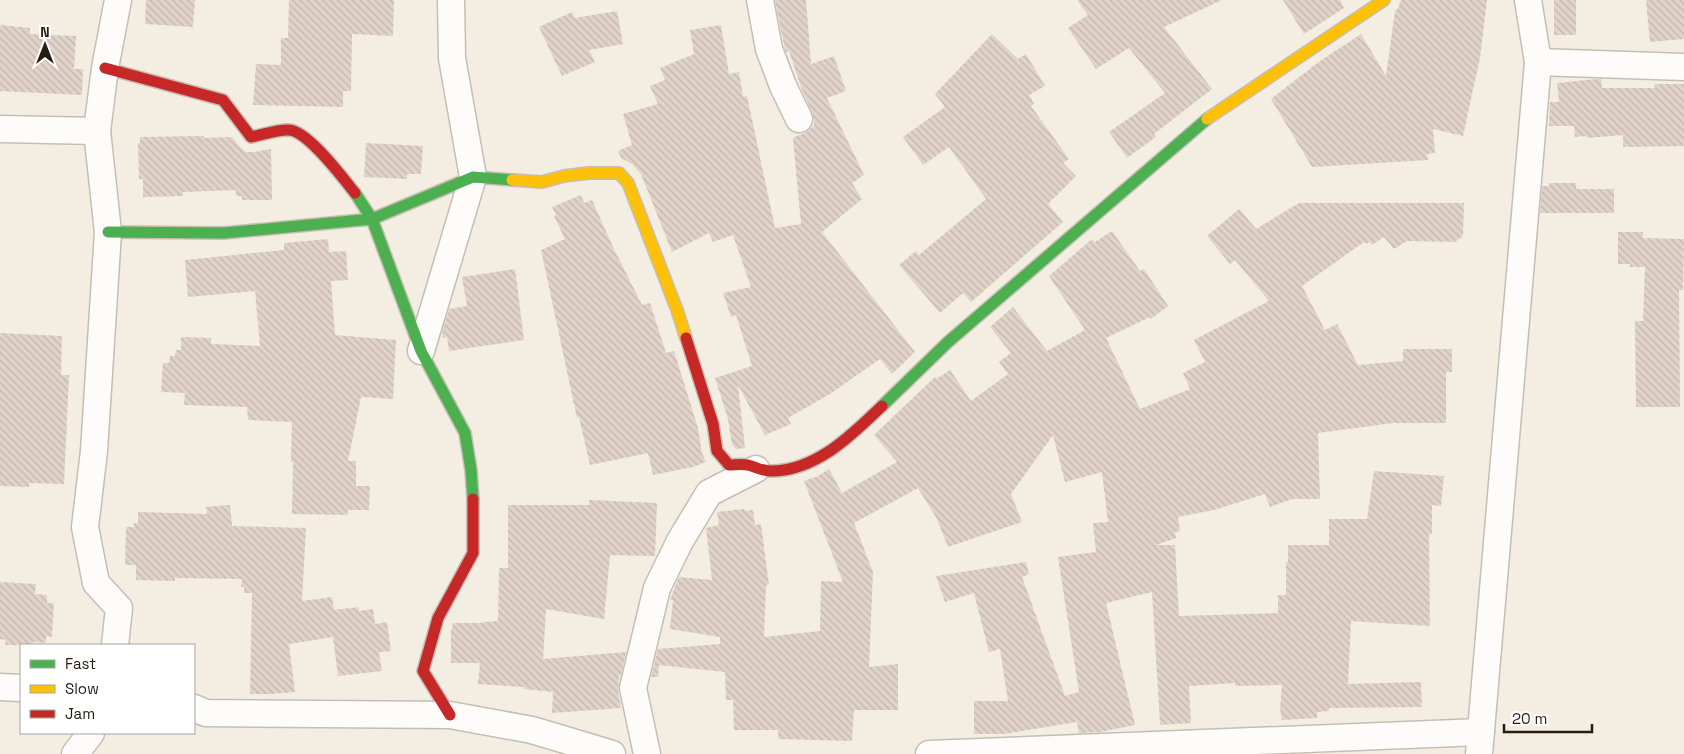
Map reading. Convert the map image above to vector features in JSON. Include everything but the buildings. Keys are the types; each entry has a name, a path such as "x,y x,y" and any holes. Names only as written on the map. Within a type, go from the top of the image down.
{"street":[{"path":"115,644 119,608 96,583 85,527 94,451 108,232 97,131 105,68 118,0"},
{"path":"421,350 473,177 452,58 451,0"},
{"path":"760,0 769,49 783,86 799,119"},
{"path":"108,232 224,233 372,219 473,177 542,182 564,176 589,173 619,173 628,183 678,310 713,424 716,451 729,465 748,465 756,469 769,471 787,470 810,463 853,434 948,342 1214,113 1384,0"},
{"path":"929,754 1480,743 1538,62 1528,0"},
{"path":"1538,62 1684,67"},
{"path":"105,68 223,100 251,137 290,130 305,138 331,163 356,194 372,219 421,350 465,432 471,470 473,553 438,618 423,671 450,715"},
{"path":"0,129 97,131"},
{"path":"648,754 633,688 657,588 680,542 709,493 756,469"},
{"path":"0,687 20,688"},
{"path":"195,708 206,713 450,715 532,730 612,754"},
{"path":"75,754 90,734"}],"traffic: fast":[{"path":"882,406 948,342 1207,119"},
{"path":"108,232 224,233 372,219 473,177 512,180"},
{"path":"355,193 372,219 421,351 465,433 471,470 473,499"}],"traffic: slow":[{"path":"1207,119 1384,0"},
{"path":"512,180 542,182 564,176 589,173 619,173 628,183 686,338"}],"traffic: jam":[{"path":"105,68 223,100 251,137 280,130 297,132 325,156 355,193"},
{"path":"686,338 713,424 717,451 729,465 746,465 771,471 803,465 818,458 846,439 882,406"},
{"path":"450,715 423,671 438,618 473,553 473,499"}]}
